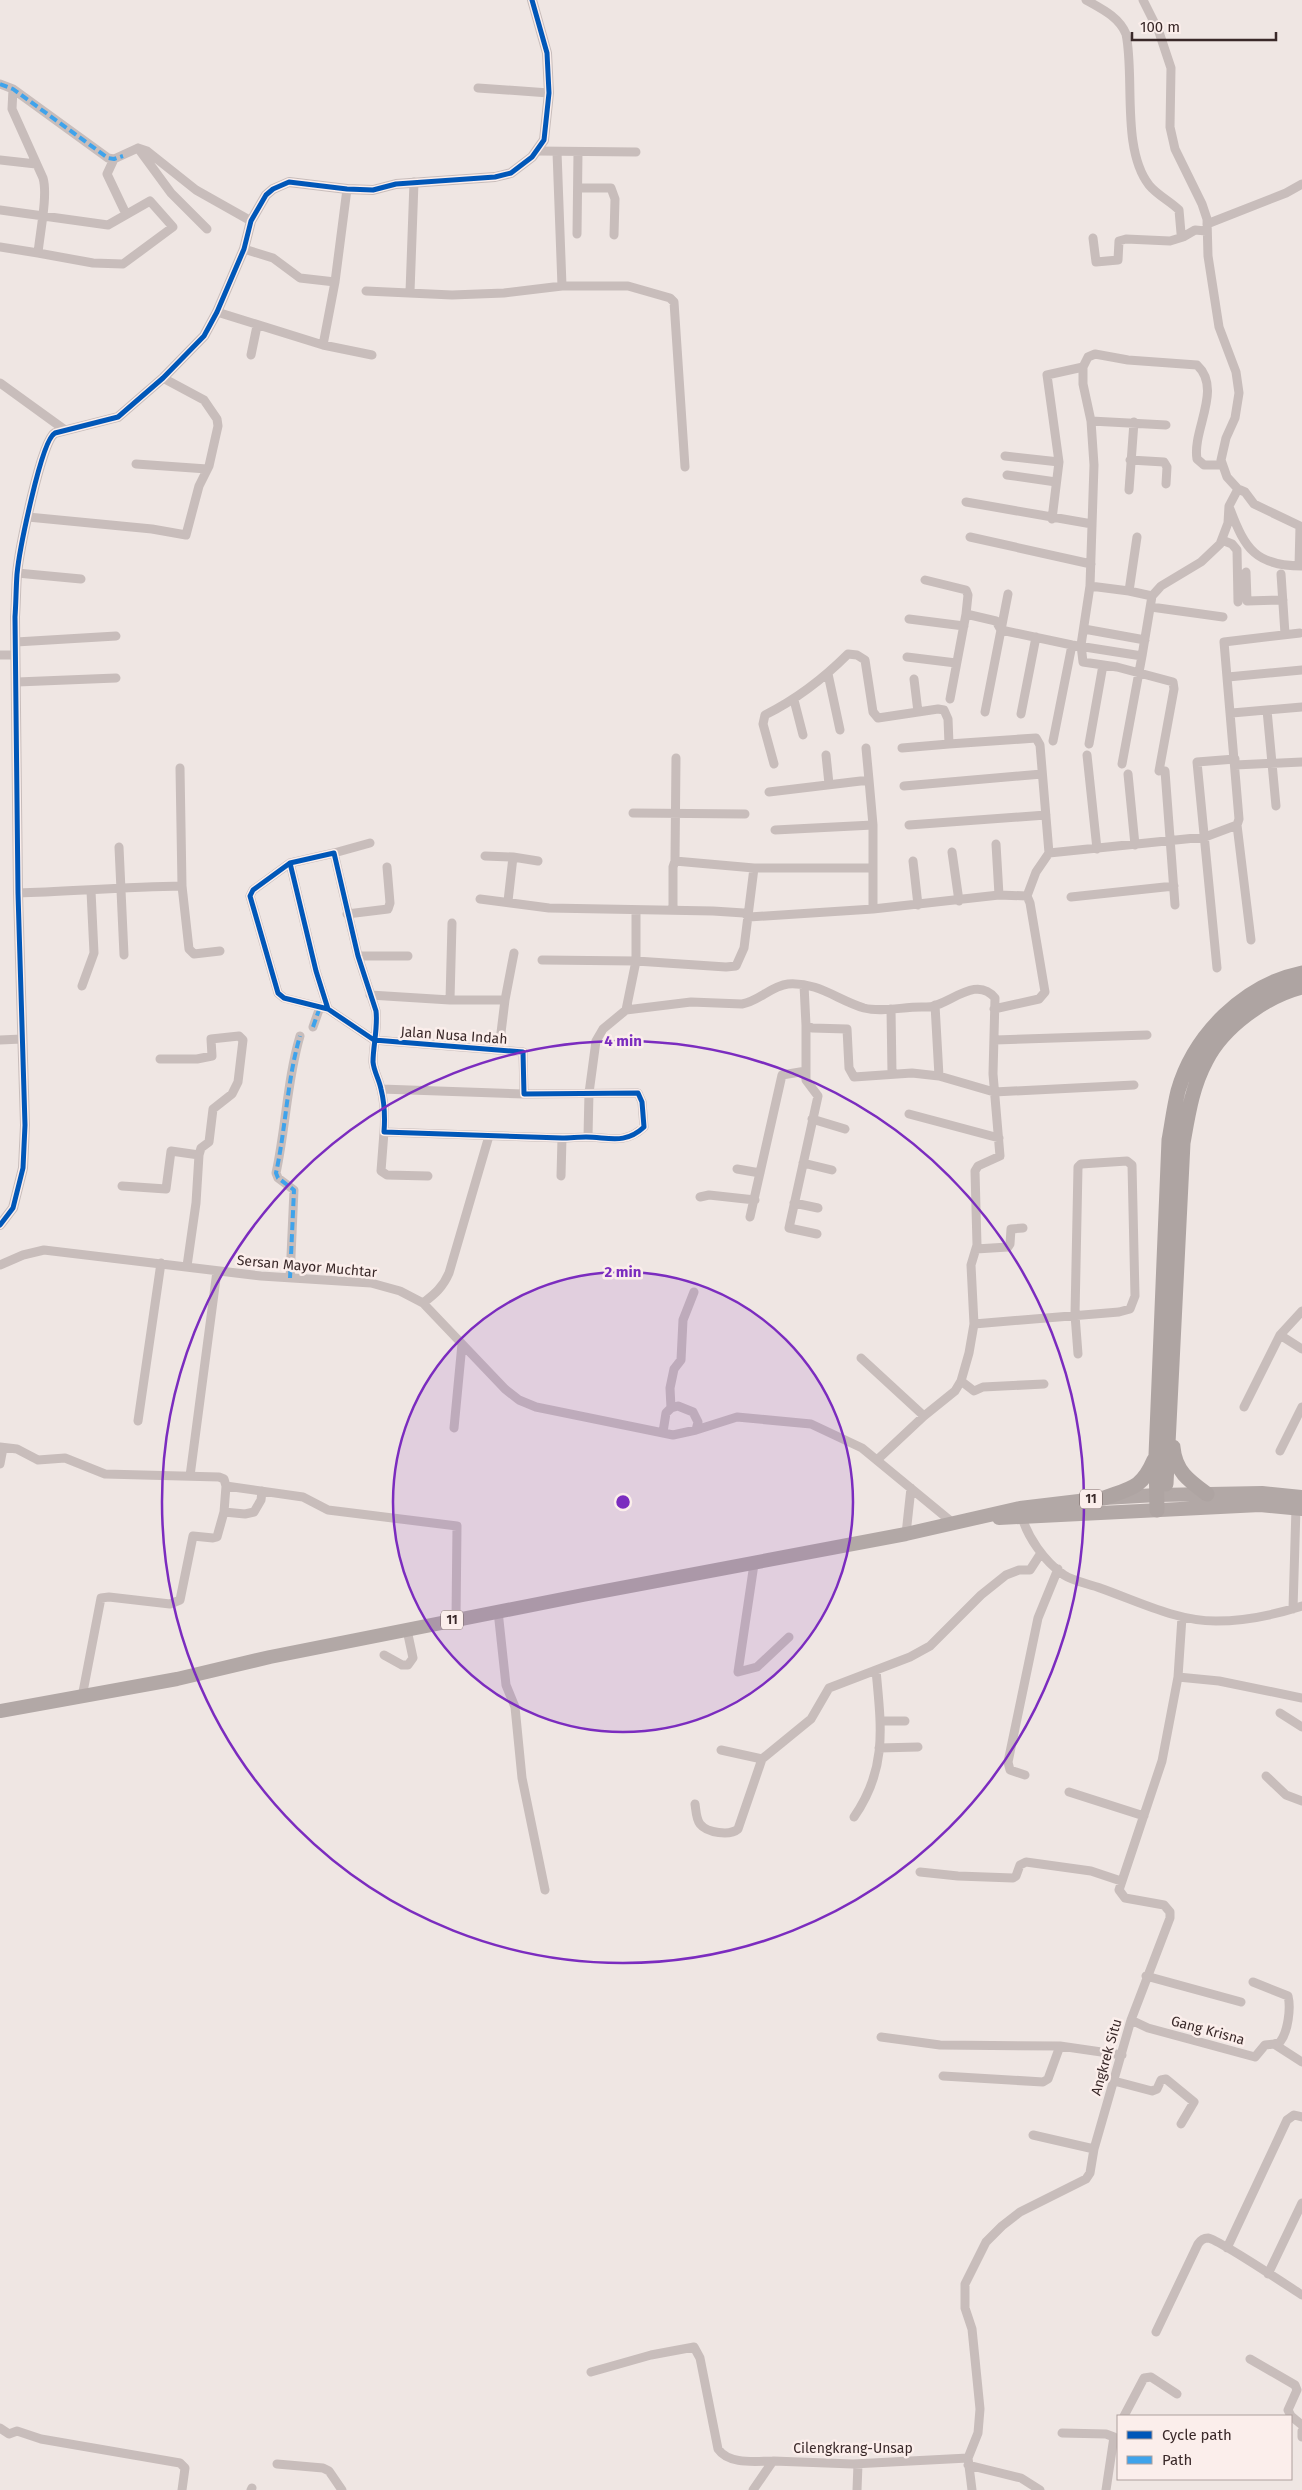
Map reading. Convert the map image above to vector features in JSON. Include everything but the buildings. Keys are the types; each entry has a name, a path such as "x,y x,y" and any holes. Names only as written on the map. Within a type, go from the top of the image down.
{"highway":[{"path":"1161,1503 1156,1455 1169,1140 1178,1090 1196,1050 1221,1018 1239,1002 1266,986 1302,973"},
{"path":"1161,1503 1169,1401 1183,1143 1192,1096 1206,1060 1228,1032 1249,1013 1273,998 1302,987"},
{"path":"1169,1401 1174,1460 1184,1477 1207,1494"},
{"path":"1104,1498 1135,1486 1146,1477 1156,1455"},
{"name":"11","path":"0,1712 177,1679 270,1657 456,1619 754,1564 976,1518 1161,1503 1207,1494 1262,1493 1300,1504"},
{"name":"11","path":"1021,1513 1104,1498 1161,1503 1300,1504"}],"street":[{"path":"0,1225 13,1208 23,1168 25,1125 18,893 17,682 15,655 17,573 39,469 49,438 55,433 118,417 163,378 204,336 217,312 244,248 251,221 266,194 289,182 347,189 374,190 396,184 414,182 495,177 511,172 538,152 544,140 549,93 547,53 532,0"},
{"path":"1086,0 1112,15 1124,27 1132,127 1137,159 1148,184 1179,210 1183,237"},
{"path":"1143,0 1167,50 1171,68 1170,128 1174,148 1202,204 1220,327 1236,372 1239,393 1235,418 1221,453 1222,465 1226,477 1238,489 1246,492 1254,504 1301,526 1300,566 1272,564 1252,551 1246,544 1229,506"},
{"path":"0,84 13,89 108,158 119,158"},
{"path":"478,88 549,93"},
{"path":"13,89 12,109 46,190 41,216 38,253"},
{"path":"138,148 171,193 208,229"},
{"path":"126,214 107,174 119,158 138,148 147,150 196,190 251,221"},
{"path":"538,152 636,152"},
{"path":"557,152 562,286"},
{"path":"577,234 578,152"},
{"path":"0,160 36,164"},
{"path":"410,292 414,182"},
{"path":"1093,238 1096,262 1118,260 1119,241 1126,238 1170,241 1183,237 1195,230 1207,228 1302,184"},
{"path":"578,188 611,188 615,199 614,235"},
{"path":"323,345 335,282 347,189"},
{"path":"0,210 108,225 150,201 173,228 123,264 93,262 0,247"},
{"path":"244,248 273,258 300,278 335,282"},
{"path":"366,291 504,294 562,286 628,286 670,298 674,302 685,467"},
{"path":"217,312 323,345 372,355"},
{"path":"251,355 257,326"},
{"path":"1053,741 1076,645 1084,629 1090,586 1094,534 1092,524 1094,464 1091,420 1083,384 1083,367 1088,357 1095,354 1128,360 1197,365 1205,374 1207,388 1198,435 1197,459 1204,464 1222,465"},
{"path":"1052,519 1059,462 1047,375 1083,367"},
{"path":"28,517 152,529 186,535 198,486 207,469 216,437 217,419 204,400 163,378"},
{"path":"0,383 65,430"},
{"path":"1091,420 1166,425"},
{"path":"1128,490 1134,422"},
{"path":"1006,456 1059,462"},
{"path":"1130,460 1164,462 1167,467 1166,484"},
{"path":"136,464 207,469"},
{"path":"1007,475 1056,482"},
{"path":"1122,764 1152,596 1161,586 1201,562 1222,540 1228,523 1229,506 1238,489"},
{"path":"966,502 1052,519 1092,524"},
{"path":"970,537 1091,564"},
{"path":"1129,591 1137,537"},
{"path":"1222,540 1232,544 1237,550 1238,602"},
{"path":"1246,572 1247,601 1283,600"},
{"path":"17,573 81,579"},
{"path":"1281,574 1285,634"},
{"path":"925,580 966,590 968,598 950,699"},
{"path":"1090,586 1152,596"},
{"path":"985,712 1008,594"},
{"path":"1151,607 1223,618"},
{"path":"966,614 996,621 1001,630 1142,656"},
{"path":"909,618 964,626"},
{"path":"1084,629 1145,640"},
{"path":"1251,940 1237,825 1239,819 1232,713 1224,642 1300,633"},
{"path":"16,642 116,636"},
{"path":"1021,714 1036,637"},
{"path":"1076,645 1083,662 1167,678 1174,685 1162,771 1175,905"},
{"path":"774,764 763,724 765,715 794,700 828,674 848,654 857,655 865,660 873,712 878,718 938,709 944,710 948,719 948,744"},
{"path":"0,655 15,655"},
{"path":"907,657 956,663"},
{"path":"1089,744 1103,665"},
{"path":"1228,677 1302,670"},
{"path":"828,674 840,730"},
{"path":"17,682 116,678"},
{"path":"914,678 918,712"},
{"path":"794,700 803,735"},
{"path":"1232,713 1302,707"},
{"path":"1268,710 1276,806"},
{"path":"902,748 1036,738 1040,745 1049,853 1036,872 1026,896"},
{"path":"866,748 873,825 873,909"},
{"path":"826,755 830,784"},
{"path":"1088,755 1097,849"},
{"path":"673,910 676,758"},
{"path":"1217,968 1197,762 1302,762"},
{"path":"180,768 182,886 189,949 194,954 220,951"},
{"path":"904,786 1042,774"},
{"path":"1128,774 1135,845"},
{"path":"769,792 869,780"},
{"path":"632,813 745,814"},
{"path":"909,825 1046,815"},
{"path":"775,830 873,825"},
{"path":"1049,853 1170,842 1203,837 1237,825"},
{"path":"370,843 290,863 253,890 250,900 278,994 284,998 324,1008 374,1040"},
{"path":"996,844 999,896"},
{"path":"119,847 124,955"},
{"path":"952,852 959,901"},
{"path":"334,853 358,956 377,1016 374,1040 374,1073 381,1089 384,1132 381,1171 387,1175 428,1176"},
{"path":"485,856 513,857 538,861"},
{"path":"508,901 513,857"},
{"path":"675,861 754,868 873,868"},
{"path":"913,861 918,905"},
{"path":"290,863 324,1008 315,1022"},
{"path":"347,914 388,909 390,904 387,867"},
{"path":"542,960 636,961 736,966 744,948 754,868"},
{"path":"18,893 91,891 121,886 182,886"},
{"path":"1071,897 1174,886"},
{"path":"82,986 94,953 91,891"},
{"path":"480,899 508,901 549,908 744,913 749,917 873,909 999,896 1026,896"},
{"path":"994,1009 1039,999 1045,992 1030,903 1026,896"},
{"path":"626,1010 636,961 636,911"},
{"path":"450,1000 452,923"},
{"path":"499,1049 505,1000 514,953"},
{"path":"358,956 408,956"},
{"path":"804,985 806,1080 818,1096 789,1228 817,1234"},
{"path":"588,1136 589,1093 598,1035 626,1010 691,1002 742,1004 776,987 804,985 821,988 865,1008 891,1009 913,1006 928,1008 962,992 984,990 995,998 994,1092 999,1138 999,1158 978,1166 975,1171 976,1249 971,1265 974,1324 962,1381 955,1391 924,1416 877,1460"},
{"path":"370,995 450,1000 505,1000"},
{"path":"935,1005 939,1076"},
{"path":"891,1009 892,1073"},
{"path":"806,1025 812,1028 847,1029 849,1068 854,1077 858,1078 892,1073 939,1076 994,1092 1134,1085"},
{"path":"995,1040 1147,1035"},
{"path":"160,1059 197,1059 212,1056 211,1039 239,1036 243,1040 238,1082 232,1094 213,1109 209,1142 201,1148 199,1155 196,1204 187,1266"},
{"path":"290,1278 294,1190 278,1178 276,1173 286,1122 293,1061 300,1036"},
{"path":"0,1040 22,1040"},
{"name":"Jalan Nusa Indah","path":"374,1040 523,1052 525,1054 524,1094"},
{"path":"750,1218 782,1075 806,1071"},
{"path":"381,1089 524,1094 638,1093 644,1122 644,1127 640,1131 615,1140 588,1136 562,1138 384,1132"},
{"path":"909,1114 999,1138"},
{"path":"812,1119 846,1129"},
{"path":"423,1303 444,1284 449,1273 489,1136"},
{"path":"561,1176 562,1138"},
{"path":"122,1186 166,1189 171,1151 199,1155"},
{"path":"974,1324 1075,1315 1126,1311 1134,1303 1132,1165 1127,1160 1081,1164 1078,1167 1075,1315 1078,1354"},
{"path":"803,1163 832,1170"},
{"path":"737,1168 760,1173"},
{"path":"700,1197 709,1195 754,1200"},
{"path":"794,1203 818,1208"},
{"path":"976,1249 1009,1246 1011,1229 1023,1228"},
{"name":"Sersan Mayor Muchtar","path":"0,1265 23,1255 44,1250 217,1271 371,1283 400,1291 423,1303 505,1389 528,1404 672,1435 696,1430 737,1417 810,1424 835,1434 877,1460 953,1523"},
{"path":"138,1421 161,1263"},
{"path":"190,1476 217,1271"},
{"path":"671,1408 670,1388 674,1369 681,1360 683,1320 694,1292"},
{"path":"1244,1408 1280,1335 1302,1311"},
{"path":"1280,1335 1302,1349"},
{"path":"454,1428 462,1344"},
{"path":"861,1358 924,1416"},
{"path":"962,1381 974,1391 983,1387 1044,1384"},
{"path":"663,1432 666,1413 671,1408 678,1406 693,1412 698,1422 696,1430"},
{"path":"1280,1451 1302,1407"},
{"path":"0,1464 2,1448 17,1449 38,1460 65,1458 105,1474 219,1477 224,1479 226,1486 224,1512 217,1537 193,1536 191,1539 180,1600 170,1604 109,1597 101,1598 82,1696"},
{"path":"226,1486 303,1497 328,1510 457,1526 456,1619"},
{"path":"906,1534 911,1488"},
{"path":"224,1512 245,1514 254,1512 261,1500 262,1491"},
{"path":"1293,1609 1300,1504"},
{"path":"1021,1513 1041,1553 1064,1575 1182,1617 1214,1621 1239,1621 1271,1616 1302,1606"},
{"path":"695,1804 698,1822 702,1826 728,1834 734,1832 738,1829 762,1759 811,1719 829,1688 910,1657 930,1646 981,1595 1006,1575 1018,1570 1030,1570 1041,1553"},
{"path":"754,1564 738,1672 757,1667 789,1637"},
{"path":"1024,1775 1010,1770 1008,1762 1038,1618 1058,1569"},
{"path":"498,1611 506,1685 516,1707 522,1778 545,1890"},
{"path":"920,1872 958,1876 1013,1878 1020,1865 1026,1862 1091,1871 1121,1881 1162,1761 1178,1677 1182,1617"},
{"path":"384,1655 402,1665 408,1665 413,1658 407,1630"},
{"path":"854,1816 867,1797 879,1762 880,1721 876,1670"},
{"path":"1178,1677 1219,1681 1302,1698"},
{"path":"1280,1712 1302,1727"},
{"path":"880,1721 905,1722"},
{"path":"879,1748 918,1747"},
{"path":"721,1750 762,1759"},
{"path":"1266,1776 1286,1795 1302,1801"},
{"path":"1069,1792 1144,1816"},
{"name":"Angkrek Situ","path":"968,2462 978,2433 980,2409 972,2329 965,2308 965,2284 972,2266 986,2242 1020,2212 1086,2180 1090,2173 1094,2149 1131,2020 1146,1976 1168,1923 1170,1912 1164,1904 1138,1902 1121,1896 1119,1890 1121,1881"},
{"path":"1146,1976 1241,2002"},
{"path":"1252,1982 1288,1996 1290,2002 1284,2037 1280,2042 1274,2044"},
{"name":"Gang Krisna","path":"1131,2020 1148,2028 1255,2057 1265,2045 1274,2044"},
{"path":"881,2037 940,2045 1060,2046 1122,2055"},
{"path":"1274,2044 1302,2062"},
{"path":"943,2076 1043,2082 1048,2079 1060,2046"},
{"path":"1114,2081 1152,2091 1158,2089 1161,2080 1166,2079 1194,2102 1181,2124"},
{"path":"1227,2248 1287,2120 1294,2115 1302,2117"},
{"path":"1033,2135 1094,2149"},
{"path":"1268,2274 1302,2203"},
{"path":"1156,2332 1201,2240 1209,2238 1302,2295"},
{"name":"Cilengkrang-Unsap","path":"591,2372 651,2355 694,2347 700,2358 718,2449 729,2458 858,2464 968,2462 1021,2478 1040,2490"},
{"path":"1250,2359 1295,2385 1297,2390 1288,2410 1290,2415"},
{"path":"1125,2415 1144,2378 1151,2377 1177,2394"},
{"path":"1292,2417 1302,2425"},
{"path":"0,2428 8,2434 17,2432 41,2439 180,2463 185,2468 182,2490"},
{"path":"1302,2431 1302,2437"},
{"path":"1062,2433 1116,2433 1106,2490"},
{"path":"753,2490 773,2461"},
{"path":"968,2462 972,2490"},
{"path":"277,2464 329,2471 342,2490"},
{"path":"857,2490 858,2464"}],"marked path":[{"path":"0,84 13,89 108,158 114,159 123,156"},
{"path":"313,1027 320,1007"},
{"path":"290,1278 294,1190 278,1178 276,1173 292,1070 300,1036"}],"cycle path":[{"path":"0,1225 13,1208 23,1168 25,1125 18,893 15,617 17,574 37,475 49,440 55,433 118,417 163,378 204,336 217,312 244,249 251,221 266,195 273,189 289,182 373,190 396,184 495,177 511,173 532,157 544,140 549,93 547,53 532,0"},
{"path":"290,863 316,971 328,1009 374,1040 523,1052 524,1094 638,1093 642,1102 644,1127 637,1133 616,1139 384,1132 383,1099 373,1062 374,1043 375,1037 376,1030 376,1011 358,956 334,853 290,863 253,890 250,896 278,993 284,998 328,1009"}]}
